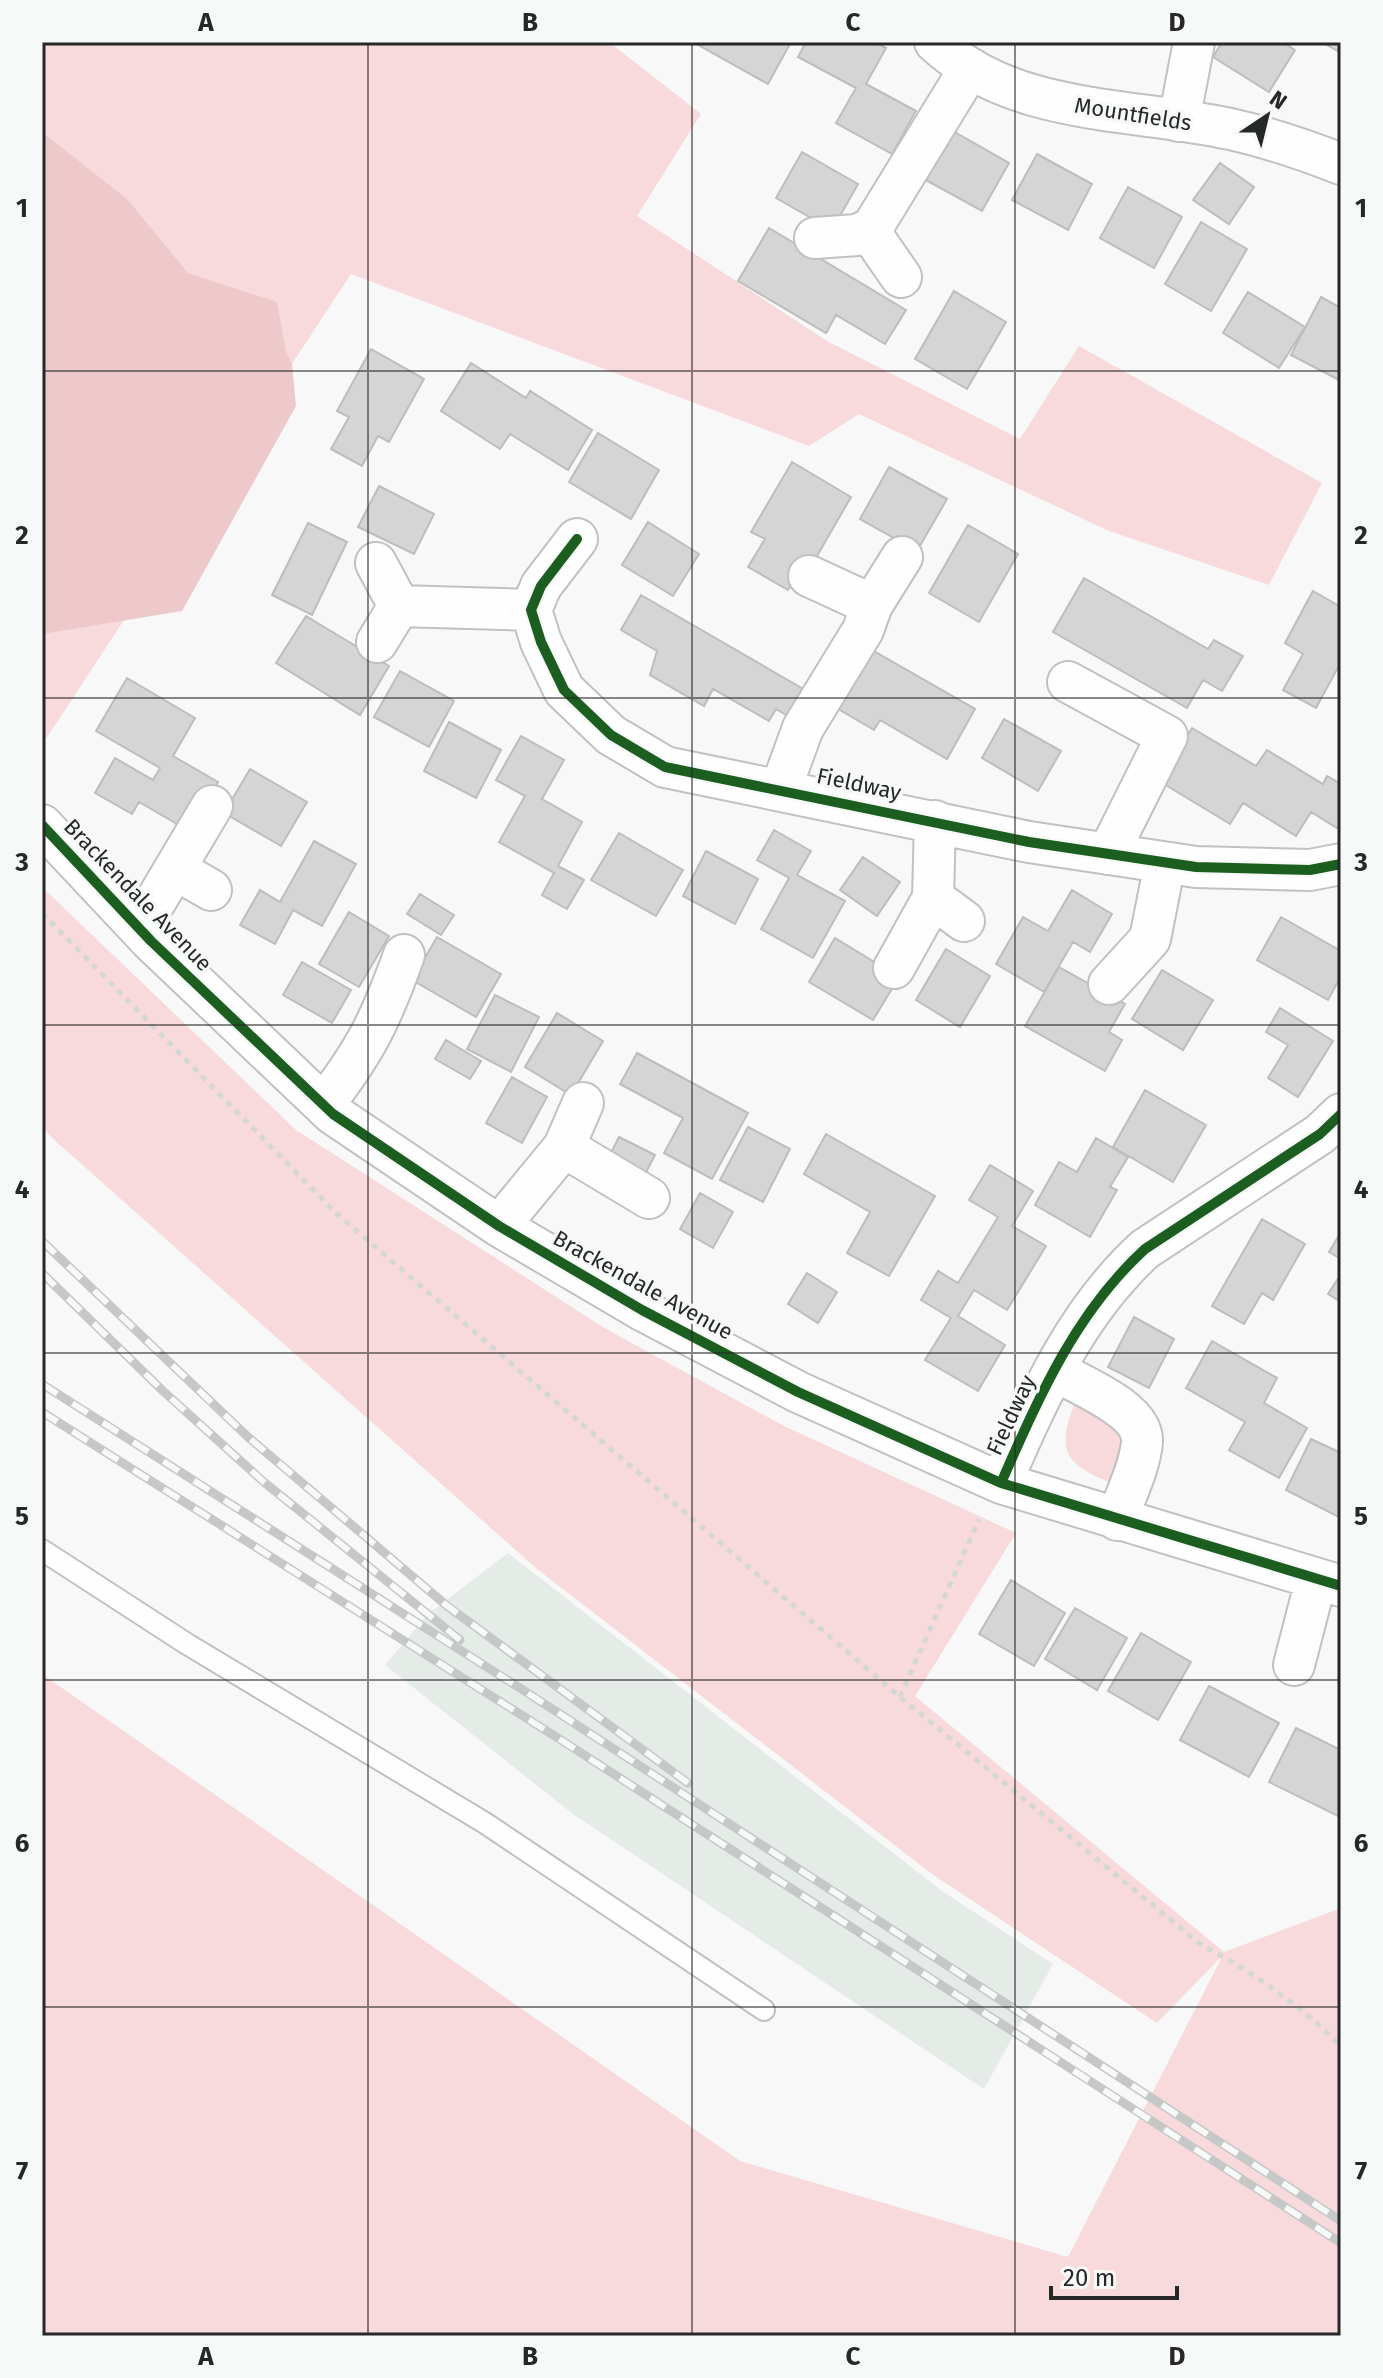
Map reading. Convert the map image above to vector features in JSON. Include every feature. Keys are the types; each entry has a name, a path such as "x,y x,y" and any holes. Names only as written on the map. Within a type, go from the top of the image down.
{"street":[{"name":"Mountfields","path":"935,42 970,68 1008,89 1068,104 1230,129 1341,164"},
{"path":"1179,121 1194,42"},
{"path":"815,238 857,235 872,228 970,68"},
{"path":"872,228 876,241 901,277"},
{"path":"399,606 531,610 541,586 577,539"},
{"path":"781,788 803,728 863,630 872,605 902,557"},
{"path":"376,563 399,606"},
{"path":"809,576 872,605"},
{"path":"377,642 399,606"},
{"name":"Fieldway","path":"531,610 541,642 564,690 611,735 665,767 1165,863 1261,871 1310,870 1341,864"},
{"path":"1068,682 1167,736 1108,854"},
{"path":"132,920 155,902 212,806"},
{"path":"894,968 949,910 935,821"},
{"name":"Brackendale Avenue","path":"42,825 132,920 324,1104 499,1226 642,1310 798,1392 1001,1483 1328,1583"},
{"path":"1109,984 1150,939 1165,863"},
{"path":"175,869 211,890"},
{"path":"324,1104 362,1056 395,1023 404,955"},
{"path":"499,1226 564,1147 583,1103"},
{"name":"Fieldway","path":"1001,1483 1054,1370 1097,1297 1145,1249 1339,1120"},
{"path":"564,1147 649,1198"},
{"path":"1054,1370 1133,1415 1142,1431 1142,1445 1117,1520"},
{"path":"1294,1665 1328,1583"}],"lane":[{"path":"42,1550 187,1644 498,1831 764,2010"}],"path":[{"path":"42,913 337,1214 900,1697 1200,1944 1252,1972 1341,2046"},
{"path":"900,1697 986,1504 1001,1483"}],"shaded area":[{"path":"42,42 609,42 701,114 637,216 827,341 1020,439 1079,346 1322,483 1269,585 1109,531 859,414 809,446 351,274 42,745"},
{"path":"42,132 127,199 188,273 277,302 286,352 292,364 296,406 182,611 42,634"},
{"path":"42,887 296,1130 606,1329 782,1425 1016,1533 915,1696 1224,1952 1341,1908 1341,2336 42,2336 42,1674 740,2161 1068,2257 1223,1955 1157,2023 932,1874 537,1569 51,1137 42,1127"},
{"path":"1077,1397 1127,1431 1111,1483 1081,1468 1067,1451 1067,1429"},
{"path":"508,1553 942,1891 1053,1964 984,2089 573,1814 385,1665 428,1614"}],"building":[{"path":"693,42 791,42 768,84"},
{"path":"806,42 875,42 886,48 866,84 916,111 892,154 836,123 856,88 798,57"},
{"path":"1222,42 1282,42 1295,50 1269,92 1213,57"},
{"path":"1322,42 1341,42 1341,53"},
{"path":"951,130 1009,163 982,211 924,179"},
{"path":"802,152 858,184 832,230 776,198"},
{"path":"1037,154 1092,184 1068,230 1012,200"},
{"path":"1220,163 1254,187 1229,224 1193,200"},
{"path":"1128,187 1182,217 1154,268 1100,238"},
{"path":"1201,222 1247,249 1211,311 1165,284"},
{"path":"769,228 906,310 885,344 836,315 826,333 738,281"},
{"path":"954,291 1006,322 967,389 915,359"},
{"path":"1248,292 1305,327 1279,368 1223,333"},
{"path":"1321,297 1341,308 1341,381 1291,355"},
{"path":"371,349 424,379 389,442 378,436 362,466 331,449 349,417 337,411"},
{"path":"471,363 526,398 530,391 592,430 568,470 510,434 500,449 441,411"},
{"path":"598,433 659,470 631,519 569,482"},
{"path":"792,462 851,497 813,563 806,559 788,590 748,567 765,539 751,532"},
{"path":"889,467 947,499 917,551 860,519"},
{"path":"379,486 434,514 414,554 358,527"},
{"path":"648,522 699,554 673,596 622,565"},
{"path":"308,523 347,542 312,615 272,595"},
{"path":"968,525 1018,554 979,622 929,593"},
{"path":"1084,578 1208,649 1214,640 1243,656 1222,691 1203,680 1187,708 1053,632"},
{"path":"1313,591 1341,607 1341,662 1316,708 1283,690 1303,654 1285,643"},
{"path":"641,595 812,694 796,721 776,709 769,721 713,689 704,706 650,675 657,651 621,630"},
{"path":"306,616 389,666 360,715 276,663"},
{"path":"872,650 975,709 947,759 880,720 874,730 838,709"},
{"path":"400,671 454,701 429,747 374,717"},
{"path":"127,678 195,718 173,756 218,782 189,831 139,802 132,814 95,793 115,758 153,780 160,768 96,731"},
{"path":"1004,719 1061,751 1038,791 982,758"},
{"path":"449,722 501,750 476,798 424,771"},
{"path":"1192,728 1256,766 1267,750 1323,784 1327,776 1341,784 1341,821 1337,828 1311,812 1296,836 1243,803 1230,824 1159,781"},
{"path":"521,736 564,760 542,799 582,822 558,866 584,880 567,909 542,895 554,873 499,842 525,796 496,780"},
{"path":"250,769 307,802 281,846 224,813"},
{"path":"774,830 811,851 797,875 845,901 813,958 761,929 789,878 757,860"},
{"path":"619,833 683,870 656,916 591,880"},
{"path":"314,841 356,864 322,926 293,910 275,944 240,925 260,890 280,902"},
{"path":"706,851 758,879 735,924 683,896"},
{"path":"863,857 900,882 877,916 840,890"},
{"path":"1072,890 1112,914 1090,952 1073,942 1044,992 996,964 1023,917 1048,931"},
{"path":"420,894 454,915 441,935 407,914"},
{"path":"349,912 389,936 359,987 319,964"},
{"path":"1281,917 1341,951 1341,976 1328,1000 1257,960"},
{"path":"437,937 501,974 476,1017 412,980"},
{"path":"835,938 899,977 873,1020 809,982"},
{"path":"946,949 990,976 960,1027 916,1000"},
{"path":"302,962 351,990 332,1023 283,995"},
{"path":"1059,967 1125,1004 1109,1032 1122,1040 1105,1071 1025,1026"},
{"path":"1162,970 1213,1000 1183,1050 1132,1019"},
{"path":"495,995 539,1017 511,1072 467,1049"},
{"path":"1280,1008 1333,1041 1298,1097 1268,1078 1288,1045 1266,1032"},
{"path":"557,1013 603,1041 571,1095 525,1067"},
{"path":"446,1040 481,1061 470,1079 435,1059"},
{"path":"637,1053 748,1113 712,1179 664,1153 683,1118 620,1084"},
{"path":"512,1077 547,1097 522,1143 486,1123"},
{"path":"1145,1090 1206,1125 1173,1182 1113,1147"},
{"path":"748,1127 790,1149 763,1202 720,1180"},
{"path":"826,1134 935,1196 889,1276 847,1253 870,1212 804,1174"},
{"path":"619,1137 655,1155 640,1184 604,1166"},
{"path":"1096,1138 1128,1157 1110,1187 1117,1190 1090,1237 1035,1205 1059,1162 1077,1172"},
{"path":"990,1165 1033,1191 1012,1226 1046,1246 1007,1310 974,1290 958,1316 1005,1345 978,1391 925,1360 951,1318 921,1300 938,1271 958,1283 998,1217 969,1200"},
{"path":"700,1193 733,1212 713,1248 680,1229"},
{"path":"1262,1219 1305,1244 1273,1300 1262,1293 1244,1324 1212,1306"},
{"path":"1341,1232 1341,1259 1329,1252"},
{"path":"807,1273 837,1292 818,1323 788,1304"},
{"path":"1341,1274 1341,1302 1328,1294"},
{"path":"1134,1317 1174,1339 1149,1388 1108,1367"},
{"path":"1212,1341 1277,1378 1264,1403 1307,1428 1279,1478 1229,1450 1245,1422 1186,1388"},
{"path":"1311,1439 1341,1453 1341,1518 1286,1490"},
{"path":"1011,1580 1065,1613 1034,1666 979,1634"},
{"path":"1075,1608 1127,1638 1097,1690 1045,1659"},
{"path":"1141,1633 1191,1662 1158,1720 1108,1691"},
{"path":"1209,1686 1279,1723 1249,1777 1180,1740"},
{"path":"1296,1728 1341,1750 1340,1817 1269,1782"}],"railway":[{"path":"42,1241 248,1437 446,1605 688,1783"},
{"path":"42,1273 163,1391 265,1483 460,1640"},
{"path":"42,1384 523,1690 1341,2221"},
{"path":"42,1412 561,1740 1341,2243"}],"cycle path":[{"path":"577,539 541,586 531,610 541,642 564,690 611,735 665,767 1029,842 1196,867 1310,870 1341,864"},
{"path":"42,825 151,941 333,1114 499,1226 642,1310 798,1392 1001,1483 1341,1586"},
{"path":"1001,1483 1061,1358 1098,1300 1120,1274 1145,1249 1320,1134 1341,1114"}]}
